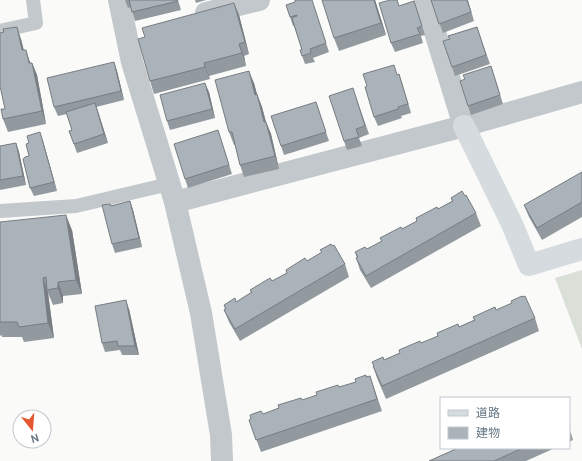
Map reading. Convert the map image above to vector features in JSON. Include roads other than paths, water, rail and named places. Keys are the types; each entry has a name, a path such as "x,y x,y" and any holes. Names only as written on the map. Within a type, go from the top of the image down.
{"street":[{"path":"119,0 132,62 172,193 201,313 221,435 222,461"},
{"path":"185,18 259,0"},
{"path":"425,0 464,126 512,224 529,265 582,249"},
{"path":"126,33 148,28"},
{"path":"172,193 464,126 582,92"}],"lane":[{"path":"0,31 36,23 33,0"},
{"path":"0,211 76,206 172,193"}]}
